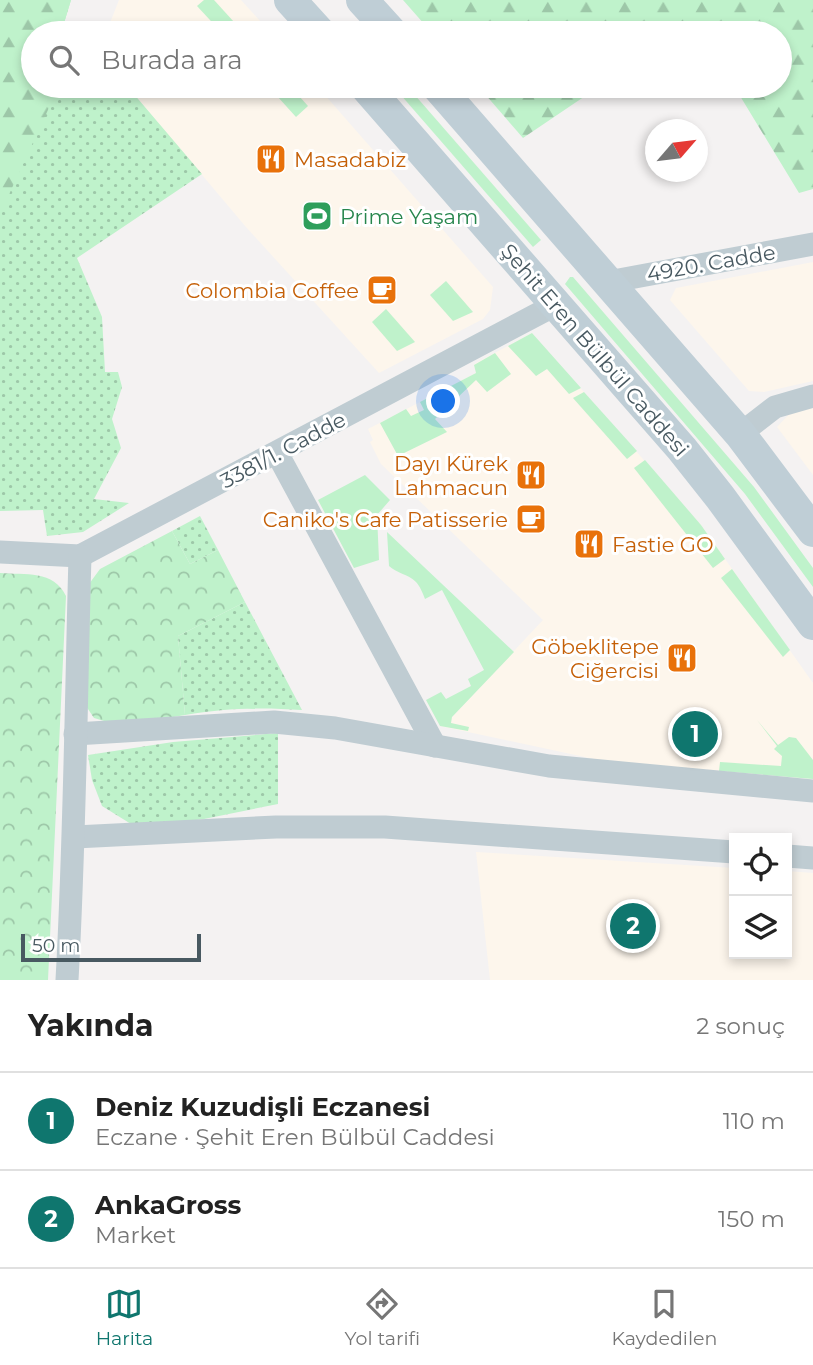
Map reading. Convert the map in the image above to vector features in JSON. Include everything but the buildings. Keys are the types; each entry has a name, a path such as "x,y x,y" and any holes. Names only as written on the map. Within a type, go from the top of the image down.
{"main road":[{"path":"290,0 309,21"},
{"name":"Şehit Eren Bülbül Caddesi","path":"375,98 712,487 813,624"},
{"path":"448,98 740,434 813,531"}],"street":[{"name":"4920. Cadde","path":"608,282 813,244"},
{"name":"3381/1. Cadde","path":"80,556 555,305"},
{"path":"740,434 775,407 813,396"},
{"path":"277,453 435,746"},
{"path":"0,552 80,556 75,837 67,980"},
{"path":"75,734 274,722 335,728 550,766 813,791"},
{"path":"75,837 276,827 385,827 729,852"},
{"path":"792,856 813,858"}],"shaded area":[{"path":"119,0 241,0 260,21 111,21"},
{"path":"137,98 328,98 493,287 490,310 483,319 379,373 246,227"},
{"path":"813,262 813,381 764,392 749,391 670,300 676,288"},
{"path":"532,333 701,525 813,683 813,779 608,762 440,726 454,715 543,620 381,464 370,442 373,440 368,429 476,373 476,363"},
{"path":"813,408 813,475 777,427 790,413"},
{"path":"476,852 729,868 729,959 792,959 792,871 813,873 813,980 490,980"}],"green space":[{"path":"0,0 71,0 65,21 21,21 21,98 137,98 202,174 77,258 102,317 105,372 118,372 122,387 112,419 121,448 94,499 129,503 83,532 47,536 43,510 0,511"},
{"path":"0,0 71,0 65,21 21,21 21,98 53,98 0,214"},
{"path":"204,0 214,0 233,21 211,21 197,6"},
{"path":"403,0 813,0 813,189 799,193 741,98 792,98 792,21 421,21"},
{"path":"279,98 301,98 308,106 296,117"},
{"path":"403,98 417,98 541,240 533,247"},
{"path":"488,98 582,98 523,138"},
{"path":"573,277 754,487 813,568 813,587 745,494 565,284"},
{"path":"446,281 473,312 453,321 430,295"},
{"path":"386,309 415,342 397,351 372,322"},
{"path":"532,333 581,388 569,394 547,369 536,376 508,346"},
{"path":"495,353 511,374 487,392 476,380 435,419 447,432 398,456 380,423 406,409 411,416 424,410 420,402 476,373 474,365"},
{"path":"584,392 637,451 627,459 573,398"},
{"path":"645,460 701,525 725,559 713,568 634,468"},
{"path":"365,475 390,500 377,515 379,560 354,568 318,500"},
{"path":"200,516 218,550 190,564 172,531"},
{"path":"172,531 190,564 218,550 245,602 178,636 185,715 121,726 94,718 84,703 89,584 100,569"},
{"path":"387,532 514,652 452,717 451,723 469,727 468,731 440,726 426,700 441,692 446,699 471,686 468,679 484,670 442,590 425,599 416,582 389,566"},
{"path":"732,569 790,650 783,657 721,578"},
{"path":"0,573 29,574 46,578 61,588 66,596 48,980 0,980"},
{"path":"245,602 302,710 243,709 185,715 178,636"},
{"path":"757,720 778,745 789,737 796,738 813,760 813,779 719,771 720,762 781,766 782,756 774,749 777,746"},
{"path":"278,733 278,804 204,819 148,826 131,824 102,806 92,780 88,755 173,742"}],"place":[{"name":"Masadabiz","path":"271,159"},
{"name":"Prime Yaşam","path":"317,216"},
{"name":"Colombia Coffee","path":"382,290"},
{"name":"Dayı Kürek Lahmacun","path":"531,475"},
{"name":"Caniko's Cafe Patisserie","path":"531,519"},
{"name":"Fastie GO","path":"589,544"},
{"name":"Göbeklitepe Ciğercisi","path":"682,658"},
{"name":"Deniz Kuzudişli Eczanesi","path":"695,734"},
{"name":"AnkaGross","path":"633,926"}]}
